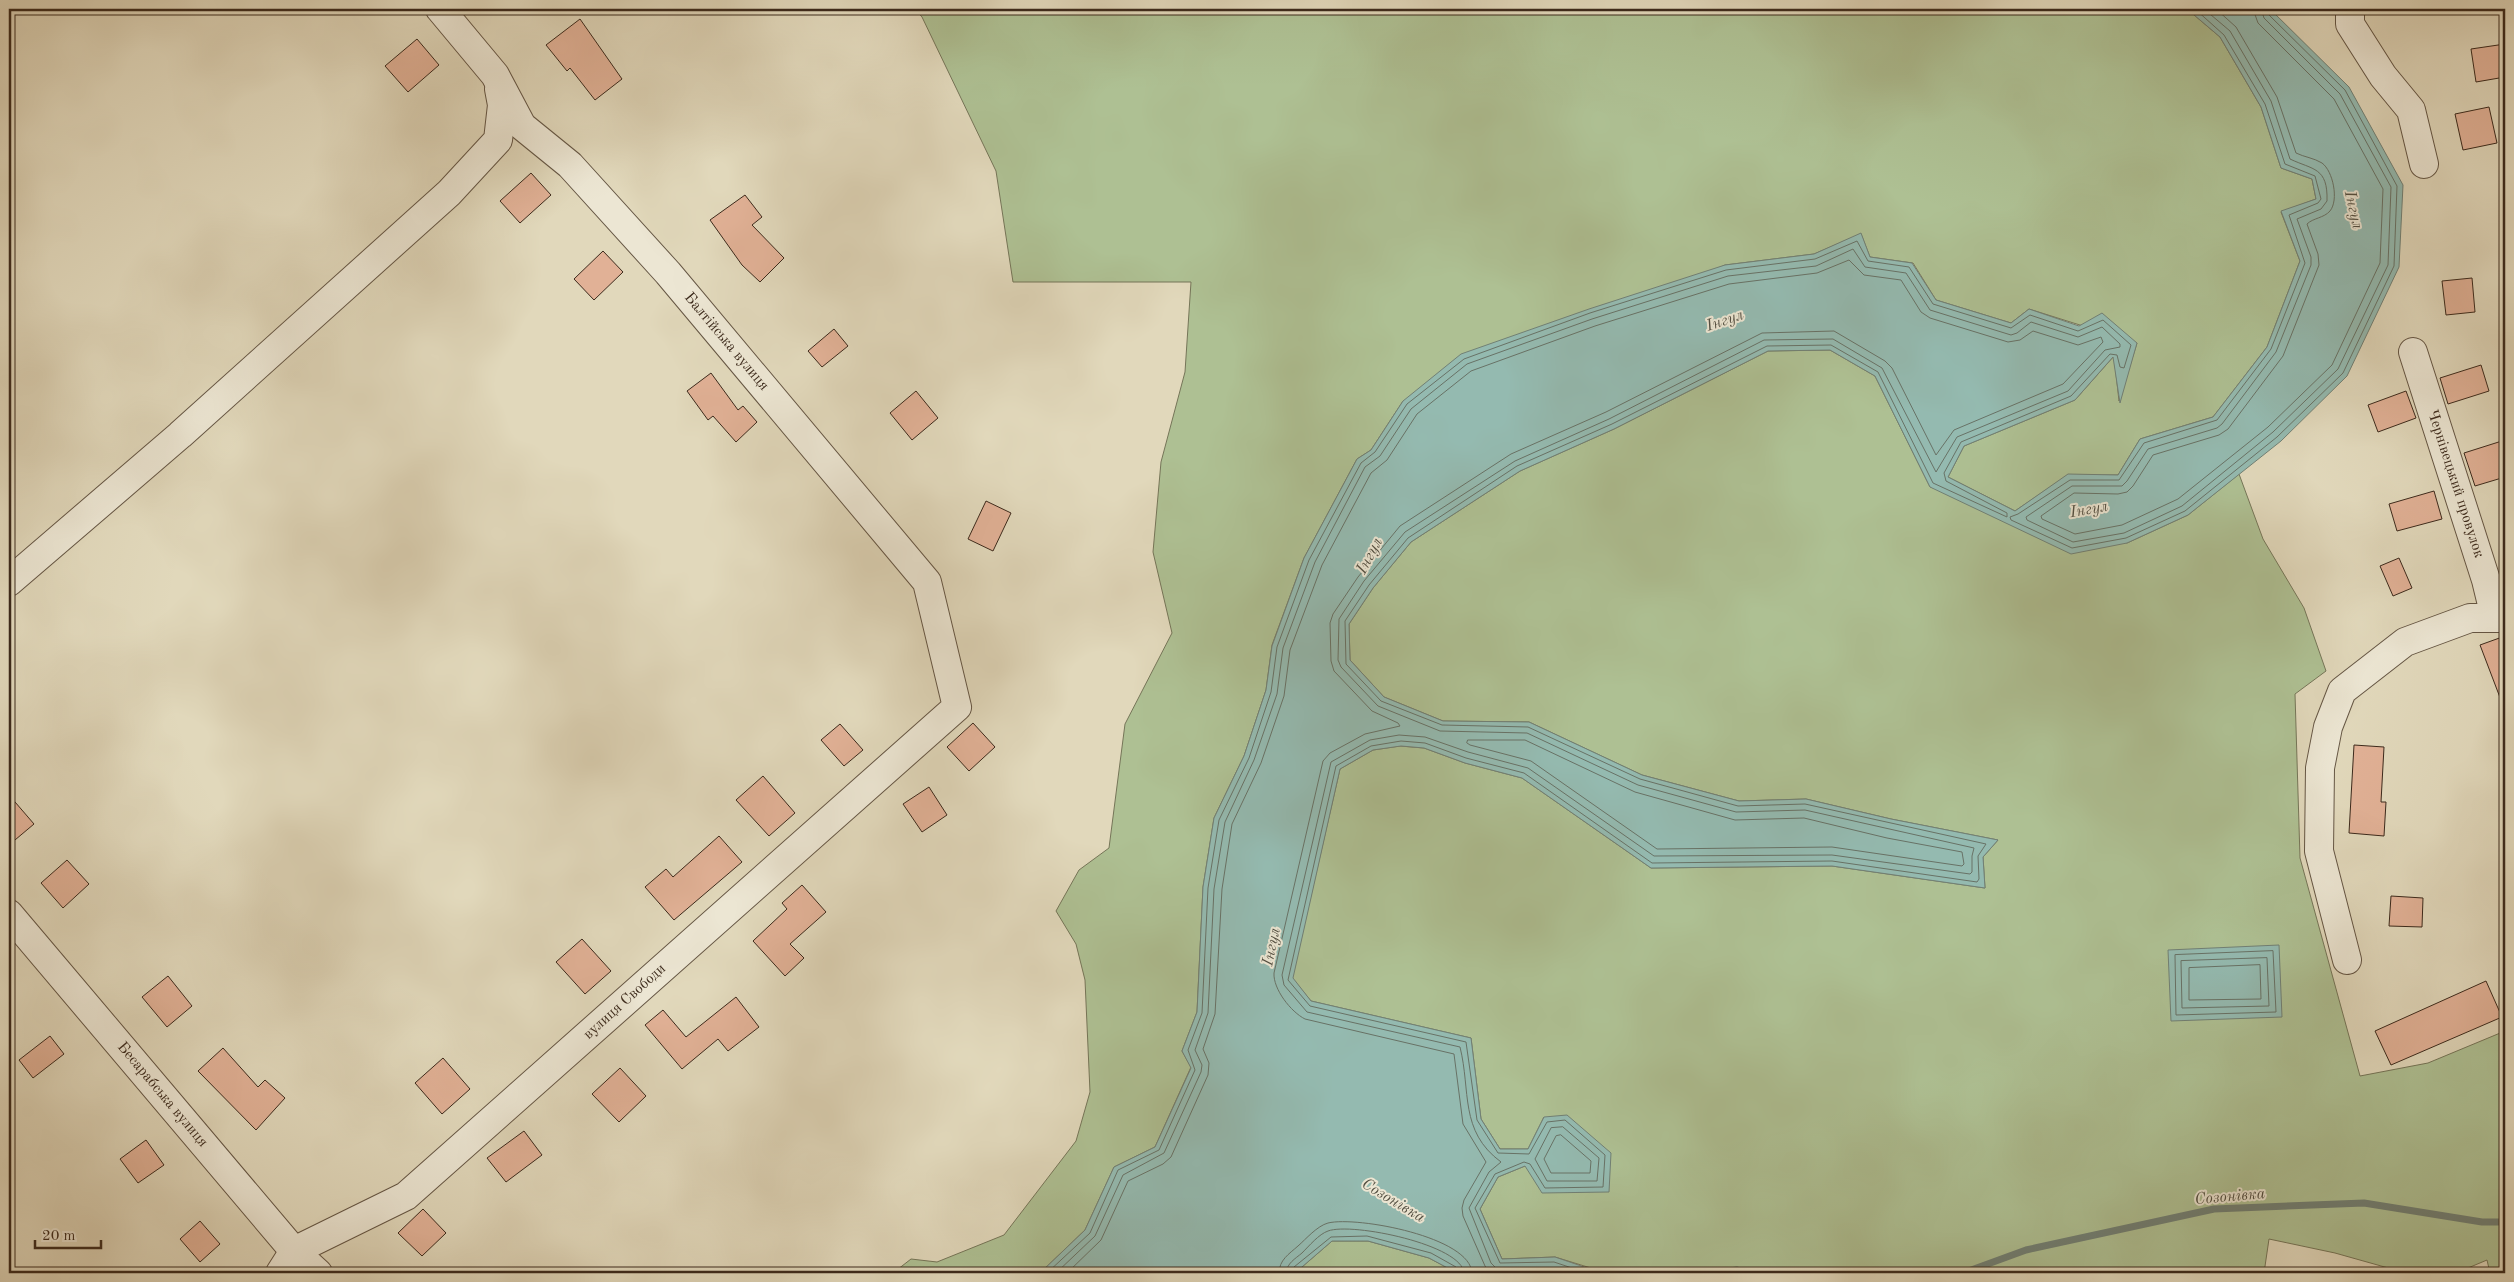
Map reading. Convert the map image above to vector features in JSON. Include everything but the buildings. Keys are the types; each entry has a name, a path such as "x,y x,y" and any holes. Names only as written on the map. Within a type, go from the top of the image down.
{"street":[{"name":"Балтійська вулиця","path":"440,9 496,75 522,126 570,165 668,273 927,582 957,707"},
{"path":"2350,9 2350,24 2383,76 2411,110 2424,164"},
{"path":"9,582 180,434 449,192 498,140 502,105 496,75"},
{"name":"Чернівецький провулок","path":"2347,960 2319,851 2320,768 2328,727 2342,690 2405,642 2470,618 2500,618 2413,352"},
{"name":"вулиця Свободи","path":"287,1262 406,1196 957,707"},
{"name":"Бесарабська вулиця","path":"9,914 287,1262 318,1273"}],"green space":[{"path":"915,9 2187,9 2220,37 2261,107 2281,168 2312,179 2316,199 2281,212 2300,261 2267,347 2213,417 2140,439 2118,475 2068,475 2015,511 1948,477 1964,446 2075,400 2114,356 2119,401 2137,343 2029,309 2011,323 1936,300 1913,263 1870,257 1861,234 1814,254 1725,265 1403,401 1371,450 1357,459 1304,558 1272,645 1266,690 1244,756 1214,818 1203,887 1197,1012 1182,1051 1191,1067 1155,1147 1114,1167 1085,1230 1040,1273 893,1273 911,1259 937,1262 1004,1235 1076,1141 1090,1092 1085,980 1076,944 1056,911 1079,870 1109,848 1125,724 1172,633 1153,552 1161,462 1185,372 1191,282 1013,282 996,171 922,17"},
{"path":"1830,350 1875,376 1930,487 2127,543 2188,515 2239,474 2263,539 2304,608 2326,671 2295,694 2300,858 2360,1076 2428,1063 2505,1031 2505,1273 2490,1273 2487,1260 2456,1273 2406,1273 2335,1253 2269,1239 2264,1273 1607,1273 1555,1257 1502,1259 1480,1209 1498,1177 1525,1166 1544,1117 1528,1149 1500,1149 1481,1119 1471,1038 1311,1001 1292,978 1340,769 1373,750 1400,746 1424,748 1465,763 1522,778 1651,868 1832,866 1985,888 1983,857 1998,840 1891,819 1806,799 1739,801 1642,775 1529,722 1443,721 1384,697 1350,660 1349,624 1373,588 1411,542 1520,471 1614,429 1768,351"},
{"path":"1332,1241 1368,1241 1429,1258 1457,1273 1295,1273"}],"water":[{"name":"Інгул","path":"2187,9 2270,9 2349,87 2403,185 2399,267 2347,376 2281,441 2188,515 2127,543 2071,554 1930,487 1875,376 1830,350 1768,351 1614,429 1520,471 1411,542 1373,588 1349,624 1350,660 1384,697 1443,721 1529,722 1642,775 1739,801 1806,799 1891,819 1998,840 1983,857 1985,888 1832,866 1651,868 1522,778 1465,763 1424,748 1401,746 1373,750 1340,769 1293,978 1311,1001 1471,1038 1481,1119 1500,1149 1528,1149 1544,1117 1567,1115 1611,1153 1609,1192 1542,1193 1525,1166 1498,1177 1480,1209 1502,1259 1555,1257 1602,1273 1457,1273 1429,1258 1368,1241 1332,1241 1295,1273 1040,1273 1085,1230 1114,1167 1155,1147 1191,1068 1182,1051 1197,1012 1203,887 1214,818 1244,756 1266,690 1272,646 1304,558 1357,459 1371,450 1403,401 1461,354 1589,309 1725,265 1814,254 1861,233 1870,257 1912,263 1936,300 2011,323 2029,309 2079,326 2102,313 2137,343 2120,403 2113,357 2075,400 1964,446 1948,477 2015,511 2068,474 2118,475 2140,439 2213,417 2267,347 2300,261 2281,211 2316,199 2312,179 2281,168 2261,107 2220,37"},
{"path":"2279,945 2282,1017 2171,1021 2168,950"}],"waterway":[{"name":"Созонівка","path":"1963,1273 2026,1250 2214,1209 2364,1203 2482,1222 2505,1222"},
{"name":"Созонівка","path":"1715,1273 1737,1270 1740,1273"}]}
